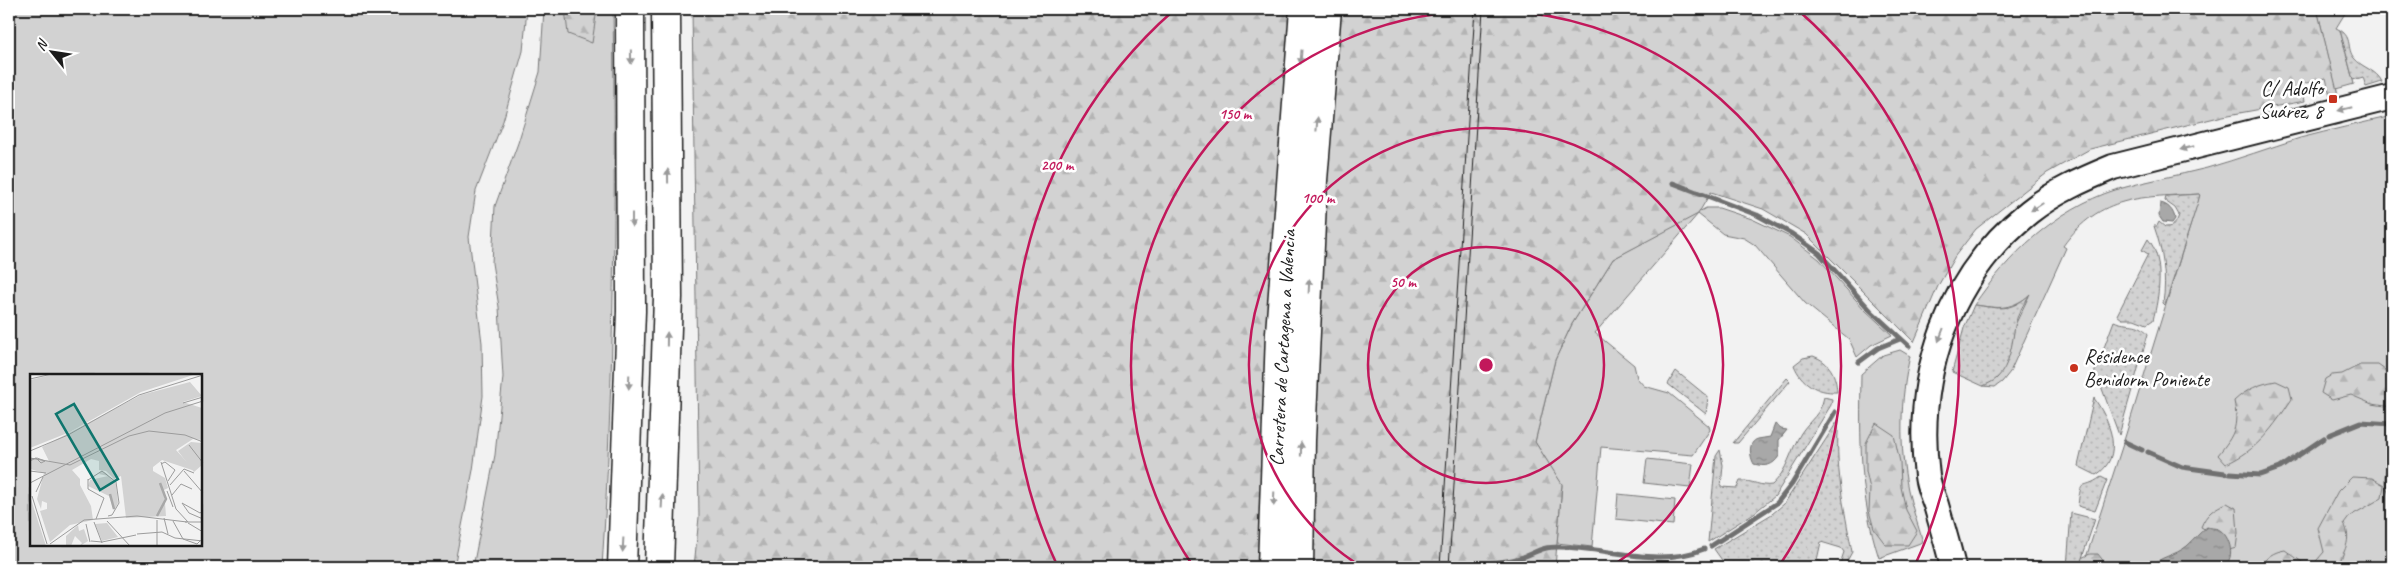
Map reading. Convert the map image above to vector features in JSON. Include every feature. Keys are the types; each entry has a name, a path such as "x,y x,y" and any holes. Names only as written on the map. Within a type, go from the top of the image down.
{"highway":[{"path":"622,567 631,310 630,9"},
{"path":"659,567 668,297 666,9"},
{"name":"Carretera de Cartagena a Valencia","path":"1272,567 1280,333 1304,9"},
{"name":"Carretera de Cartagena a Valencia","path":"1300,567 1301,440 1313,180 1327,9"}],"street":[{"path":"1953,567 1927,477 1924,413 1931,366 1940,335 1955,301 1979,264 1997,241 2030,211 2081,180 2113,167 2392,97"}],"green space":[{"path":"9,9 527,9 523,51 503,121 476,191 469,237 482,343 483,396 473,470 454,567 9,567"},
{"path":"544,9 613,9 612,358 602,567 473,567 495,455 503,377 499,307 492,263 495,206 518,143 540,72"},
{"path":"565,9 597,9 592,43 568,34"},
{"path":"692,9 2317,9 2338,95 2330,96 2326,78 2302,84 2305,101 2223,116 2090,149 2047,173 1976,229 1955,256 1938,286 1914,342 1806,234 1763,209 1711,192 1698,214 1613,259 1572,324 1555,360 1535,442 1562,484 1555,567 694,567 699,517"},
{"path":"2317,9 2347,10 2336,28 2340,30 2354,84 2336,89"},
{"path":"2340,30 2347,36 2350,51 2354,58 2377,75 2382,82 2366,87 2363,77 2353,80"},
{"path":"2392,116 2392,567 2083,567 2200,194 2141,198 2124,202 2108,207 2092,216 2077,229 2063,246 2066,248 2010,372 1995,387 1983,386 1997,378 2010,352 2015,325 2029,296 2015,304 2003,307 1974,305 1987,286 2035,236 2053,222 2093,198 2126,187 2207,168 2300,138"},
{"path":"2200,194 2165,305 2163,303 2165,284 2163,264 2154,226 2157,226 2159,222 2165,227 2171,226 2178,218 2179,215 2175,208 2165,201 2166,196"},
{"path":"1706,208 1719,208 1752,219 1790,237 1819,259 1865,310 1892,335 1871,345 1857,357 1849,339 1805,303 1755,245 1744,238 1723,234 1698,214 1595,333 1634,365 1637,378 1644,386 1669,393 1709,426 1710,430 1693,455 1601,447 1592,547 1557,543 1562,485 1535,442 1555,360 1572,324 1613,259"},
{"path":"2148,239 2157,257 2159,290 2153,320 2147,324 2134,319 2122,319 2117,315 2148,254 2142,250"},
{"path":"2030,294 2017,317 2008,361 1997,378 1983,386 1952,372 1964,328 1974,305 1997,308 2010,307"},
{"path":"2114,321 2141,327 2148,334 2119,435 2101,386 2091,382"},
{"path":"1900,350 1910,356 1904,389 1903,457 1910,497 1923,542 1879,558 1872,535 1864,489 1861,444 1861,374 1883,355"},
{"path":"1813,356 1824,362 1831,370 1837,392 1816,389 1805,382 1797,371 1794,365 1803,358"},
{"path":"2360,365 2378,365 2392,375 2392,407 2372,404 2351,395 2332,400 2321,393 2325,379 2332,375 2342,374"},
{"path":"1676,371 1708,397 1706,414 1668,384"},
{"path":"1787,378 1790,381 1738,443 1733,443"},
{"path":"2276,381 2289,387 2292,399 2256,445 2226,464 2218,455 2234,430 2236,418 2234,401 2253,388"},
{"path":"1824,397 1832,399 1831,405 1775,496 1754,513 1708,542 1716,456 1720,450 1723,465 1721,487 1737,488 1740,481 1772,485 1782,473 1801,433 1820,409"},
{"path":"2094,398 2105,417 2112,438 2110,459 2105,467 2096,475 2078,466"},
{"path":"1839,419 1839,469 1852,552 1847,561 1840,567 1731,567 1724,563 1714,549 1772,514 1784,504","holes":["1821,542 1841,548 1844,552 1840,564 1832,566 1817,560"]},
{"path":"1876,423 1894,435 1900,462 1901,487 1906,510 1917,531 1908,545 1886,545 1874,529 1869,511 1870,489 1866,471 1866,443"},
{"path":"1647,459 1693,464 1690,488 1644,483"},
{"path":"2101,477 2107,480 2095,511 2078,506 2082,487"},
{"path":"2352,477 2372,478 2384,485 2382,498 2350,516 2344,524 2348,535 2338,567 2311,567 2324,552 2318,528 2338,491"},
{"path":"1618,494 1675,500 1673,525 1616,519"},
{"path":"2227,503 2236,508 2238,533 2236,548 2226,551 2213,534 2201,527 2205,518 2211,512"},
{"path":"2071,513 2095,519 2079,567 2067,567"},
{"path":"2285,550 2309,567 2260,567 2270,556"},
{"path":"2090,554 2098,554 2105,563 2105,567 2075,567 2081,558"}],"water":[{"path":"2160,203 2168,206 2172,211 2175,219 2172,223 2163,222 2159,216"},
{"path":"1775,424 1781,429 1787,430 1779,440 1779,456 1768,465 1754,464 1751,458 1752,443 1758,439 1770,437"},
{"path":"2392,460 2392,499 2385,484 2385,475"},
{"path":"2207,527 2223,532 2229,542 2231,554 2226,564 2216,567 2202,562 2196,567 2150,567 2158,560 2190,544"}],"waterway":[{"path":"1673,183 1757,215 1792,234 1819,253 1871,311 1909,346"},
{"path":"1859,362 1878,348 1900,339"},
{"path":"1711,546 1777,503 1792,484 1835,412"},
{"path":"2329,435 2361,422 2392,424"},
{"path":"2230,473 2260,475 2280,468 2324,438"},
{"path":"2125,442 2142,450"},
{"path":"2148,452 2182,467 2225,473"},
{"path":"1485,564 1519,558 1553,547 1650,557 1668,557 1704,549"}],"tram line":[{"path":"1440,567 1475,9"},
{"path":"1449,567 1483,9"}],"place":[{"name":"C/ Adolfo Suárez, 8","path":"2333,99"},
{"name":"Résidence Benidorm Poniente","path":"2074,368"}]}
